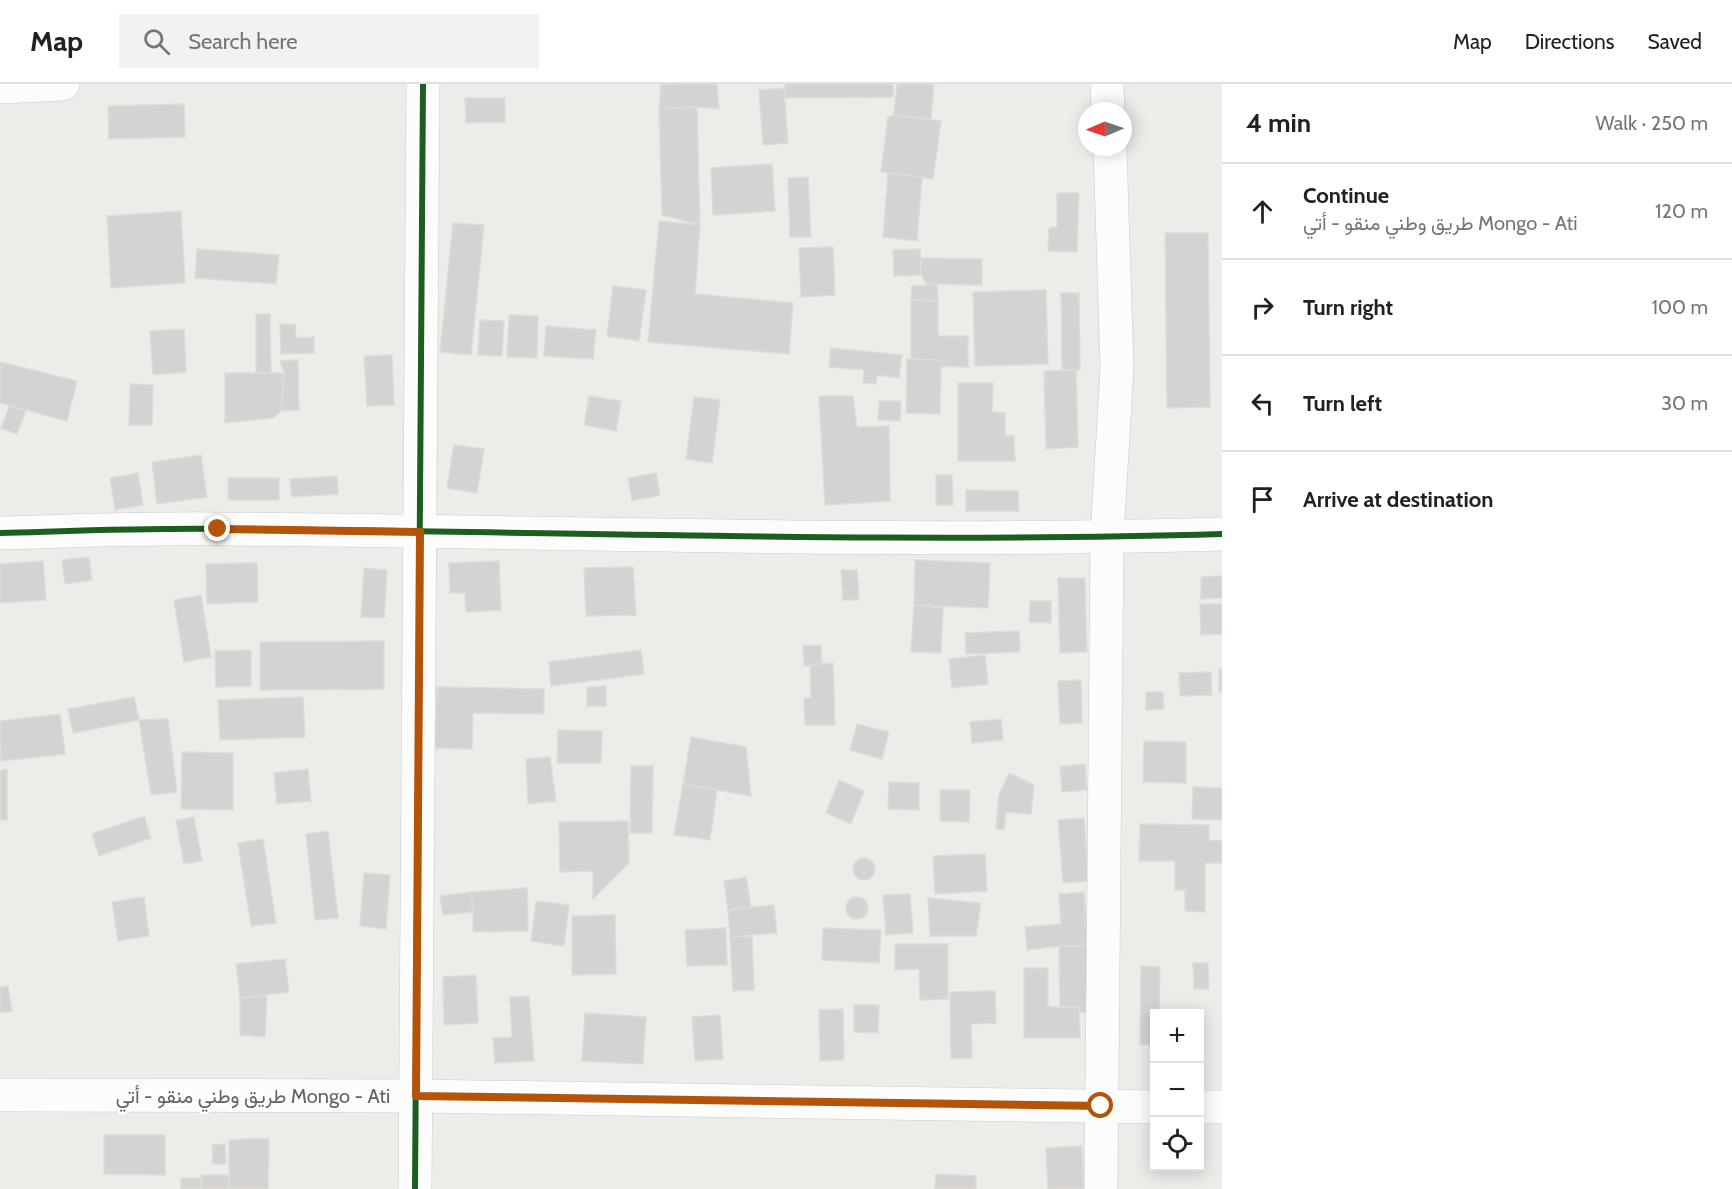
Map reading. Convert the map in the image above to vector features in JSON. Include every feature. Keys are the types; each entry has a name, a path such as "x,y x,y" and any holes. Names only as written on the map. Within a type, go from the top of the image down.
{"street":[{"path":"0,87 63,84"},
{"path":"415,1189 423,84"},
{"path":"1107,84 1108,102"},
{"path":"1101,1189 1107,537 1117,368 1110,156"},
{"path":"0,533 218,529 785,537 1107,537 1222,534"},
{"name":"طريق وطني منقو - أتي Mongo - Ati","path":"0,1095 416,1096 1150,1107"},
{"path":"1204,1107 1222,1107"}],"building":[{"path":"717,84 719,109 697,107 659,109 661,85"},
{"path":"784,84 893,84 893,97 785,98"},
{"path":"897,84 934,84 931,119 894,115"},
{"path":"784,88 788,143 763,145 759,90"},
{"path":"465,98 505,98 505,122 466,123"},
{"path":"184,104 185,137 109,139 108,106"},
{"path":"697,107 700,225 662,215 659,109"},
{"path":"894,115 941,121 933,179 881,172 888,117"},
{"path":"772,164 775,211 713,215 711,168"},
{"path":"888,173 922,177 917,241 883,237"},
{"path":"808,177 811,237 790,237 788,178"},
{"path":"1057,193 1079,193 1077,252 1048,251 1049,228 1057,227"},
{"path":"181,211 185,283 111,288 107,216"},
{"path":"659,221 700,225 695,294 793,303 789,354 648,342"},
{"path":"453,223 484,225 471,355 440,352"},
{"path":"1165,233 1208,233 1210,407 1167,408"},
{"path":"833,247 835,295 801,297 799,248"},
{"path":"197,249 279,255 276,284 195,278"},
{"path":"920,249 921,275 894,276 893,250"},
{"path":"921,258 982,259 982,285 927,284 921,275"},
{"path":"937,284 938,301 911,300 912,286"},
{"path":"613,286 646,290 639,341 607,336"},
{"path":"1046,290 1048,364 975,366 973,292"},
{"path":"1061,293 1079,293 1080,370 1062,370"},
{"path":"911,300 938,301 938,336 968,336 968,367 917,366 911,356"},
{"path":"256,314 270,314 271,373 256,373"},
{"path":"509,315 538,316 537,358 507,357"},
{"path":"480,320 504,321 502,356 478,355"},
{"path":"280,324 295,324 296,338 314,337 314,353 281,354"},
{"path":"546,326 596,330 593,359 544,356"},
{"path":"184,329 186,372 153,375 150,331"},
{"path":"831,348 902,355 899,378 877,375 876,384 863,383 864,370 829,367"},
{"path":"392,355 394,405 367,406 364,356"},
{"path":"907,359 941,360 940,414 906,413"},
{"path":"298,360 299,410 281,411 284,373 280,361"},
{"path":"0,362 77,381 67,421 0,403"},
{"path":"1076,370 1078,447 1046,449 1044,371"},
{"path":"225,373 284,373 281,411 273,418 225,423"},
{"path":"958,383 993,383 992,412 1005,413 1005,435 1014,436 1015,461 958,461"},
{"path":"130,384 153,385 152,425 129,425"},
{"path":"589,396 621,401 616,431 584,425"},
{"path":"819,396 853,396 857,427 889,426 890,501 825,505"},
{"path":"694,397 720,400 712,463 686,459"},
{"path":"879,401 901,401 900,421 878,420"},
{"path":"10,405 26,411 17,434 1,428"},
{"path":"454,445 484,449 477,493 447,488"},
{"path":"201,455 207,497 157,504 152,462"},
{"path":"138,473 143,505 115,510 110,478"},
{"path":"656,473 660,495 632,501 628,478"},
{"path":"936,475 952,475 953,505 936,505"},
{"path":"337,476 338,494 292,497 290,479"},
{"path":"228,478 279,478 279,500 228,500"},
{"path":"966,490 1018,491 1019,511 966,511"},
{"path":"89,557 92,580 65,584 62,560"},
{"path":"915,560 990,563 988,608 914,605"},
{"path":"43,561 46,600 0,603 0,564"},
{"path":"499,561 501,610 466,612 465,593 450,593 449,563"},
{"path":"257,563 258,602 207,604 206,564"},
{"path":"633,567 636,615 586,616 584,568"},
{"path":"364,568 387,570 384,618 361,617"},
{"path":"841,570 857,570 859,600 843,600"},
{"path":"1222,576 1222,598 1201,599 1201,577"},
{"path":"1058,578 1085,578 1087,652 1060,653"},
{"path":"201,595 211,657 184,662 174,600"},
{"path":"1030,601 1051,601 1051,623 1029,622"},
{"path":"1200,604 1222,604 1222,634 1201,635"},
{"path":"914,605 943,608 941,653 911,652"},
{"path":"1019,631 1020,652 966,654 965,633"},
{"path":"384,641 384,689 260,690 260,642"},
{"path":"821,645 822,664 804,666 803,646"},
{"path":"251,650 251,686 216,687 215,651"},
{"path":"641,650 644,674 551,686 549,662"},
{"path":"985,655 988,684 952,688 949,659"},
{"path":"833,663 835,725 805,725 804,698 811,698 810,665"},
{"path":"1219,669 1222,669 1222,691 1219,692"},
{"path":"1211,672 1212,695 1180,696 1179,673"},
{"path":"1081,680 1082,723 1060,724 1058,681"},
{"path":"606,686 606,706 587,706 587,687"},
{"path":"437,687 544,689 544,714 473,713 472,749 435,748"},
{"path":"1146,692 1163,692 1164,709 1146,710"},
{"path":"134,697 139,720 73,733 68,709"},
{"path":"303,697 305,737 220,740 218,700"},
{"path":"60,714 65,754 1,761 0,721"},
{"path":"168,719 177,792 151,795 139,720"},
{"path":"1001,719 1003,740 972,743 970,722"},
{"path":"857,724 889,732 882,759 850,750"},
{"path":"558,730 602,731 601,763 557,763"},
{"path":"691,737 746,747 751,796 683,784"},
{"path":"1144,741 1186,742 1186,783 1143,782"},
{"path":"182,752 233,753 233,810 181,809"},
{"path":"550,757 556,801 528,804 526,759"},
{"path":"1085,764 1087,790 1062,792 1060,767"},
{"path":"631,766 653,766 652,833 630,833"},
{"path":"7,769 7,820 0,820 0,771"},
{"path":"308,769 311,801 277,804 274,773"},
{"path":"1009,773 1034,785 1031,814 1006,812 1004,830 996,829 999,795"},
{"path":"839,780 864,791 851,824 826,813"},
{"path":"889,782 919,783 919,810 888,809"},
{"path":"683,784 717,790 710,840 674,835"},
{"path":"1193,787 1222,788 1222,820 1192,819"},
{"path":"940,790 970,790 969,822 940,821"},
{"path":"144,816 151,838 99,856 92,834"},
{"path":"194,817 202,861 184,864 176,820"},
{"path":"1084,818 1089,881 1063,883 1058,820"},
{"path":"628,821 629,863 593,899 593,871 560,872 559,822"},
{"path":"1140,824 1209,825 1209,840 1222,841 1222,863 1205,863 1205,912 1185,911 1185,890 1175,890 1175,861 1139,861"},
{"path":"328,831 338,918 315,920 306,834"},
{"path":"263,839 276,923 251,926 238,843"},
{"path":"985,854 987,891 935,894 933,856"},
{"path":"864,858 872,861 875,869 872,877 864,880 856,877 853,869 856,861"},
{"path":"364,873 390,875 386,929 360,926"},
{"path":"746,877 751,908 728,910 724,881"},
{"path":"527,888 528,931 473,932 471,892"},
{"path":"471,892 473,912 443,915 440,896"},
{"path":"1084,892 1088,946 1059,946 1027,950 1025,927 1061,924 1059,894"},
{"path":"910,894 913,933 886,935 883,895"},
{"path":"144,897 149,936 118,941 112,902"},
{"path":"857,897 865,900 868,908 865,916 857,919 849,916 846,908 849,900"},
{"path":"928,898 981,903 976,936 930,936"},
{"path":"536,901 569,905 564,946 531,941"},
{"path":"774,905 777,933 730,937 728,910"},
{"path":"615,915 616,974 572,975 572,916"},
{"path":"726,928 727,965 687,966 685,930"},
{"path":"823,928 881,930 879,963 822,960"},
{"path":"752,936 754,990 733,991 730,937"},
{"path":"895,944 948,944 948,999 920,1000 919,969 895,970"},
{"path":"1059,946 1088,946 1089,1012 1060,1013"},
{"path":"285,959 289,992 240,998 236,964"},
{"path":"1193,963 1208,963 1209,989 1194,989"},
{"path":"1141,966 1160,967 1159,1009 1150,1009 1150,1044 1140,1045"},
{"path":"1024,968 1048,968 1048,1007 1079,1007 1080,1038 1024,1038"},
{"path":"476,975 478,1023 444,1025 443,977"},
{"path":"8,986 12,1011 0,1013 0,987"},
{"path":"995,991 996,1023 971,1024 972,1058 951,1059 950,992"},
{"path":"267,995 265,1037 240,1035 240,998"},
{"path":"529,996 534,1061 495,1063 493,1038 512,1037 510,997"},
{"path":"854,1005 879,1005 878,1033 854,1032"},
{"path":"843,1009 844,1060 820,1061 819,1010"},
{"path":"585,1013 646,1017 643,1064 582,1061"},
{"path":"720,1015 723,1059 695,1061 692,1017"},
{"path":"104,1135 165,1135 165,1175 104,1174"},
{"path":"269,1138 268,1189 229,1189 229,1140"},
{"path":"225,1144 226,1164 213,1164 212,1145"},
{"path":"1082,1146 1084,1189 1048,1189 1046,1148"},
{"path":"936,1174 976,1176 976,1189 935,1189"},
{"path":"202,1175 229,1175 228,1189 201,1189"},
{"path":"181,1178 201,1178 201,1189 181,1189"}],"cycle path":[{"path":"415,1189 423,84"},
{"path":"0,533 193,529 972,538 1222,534"}],"route":[{"path":"218,529 420,532 416,1096 1101,1106"}]}
